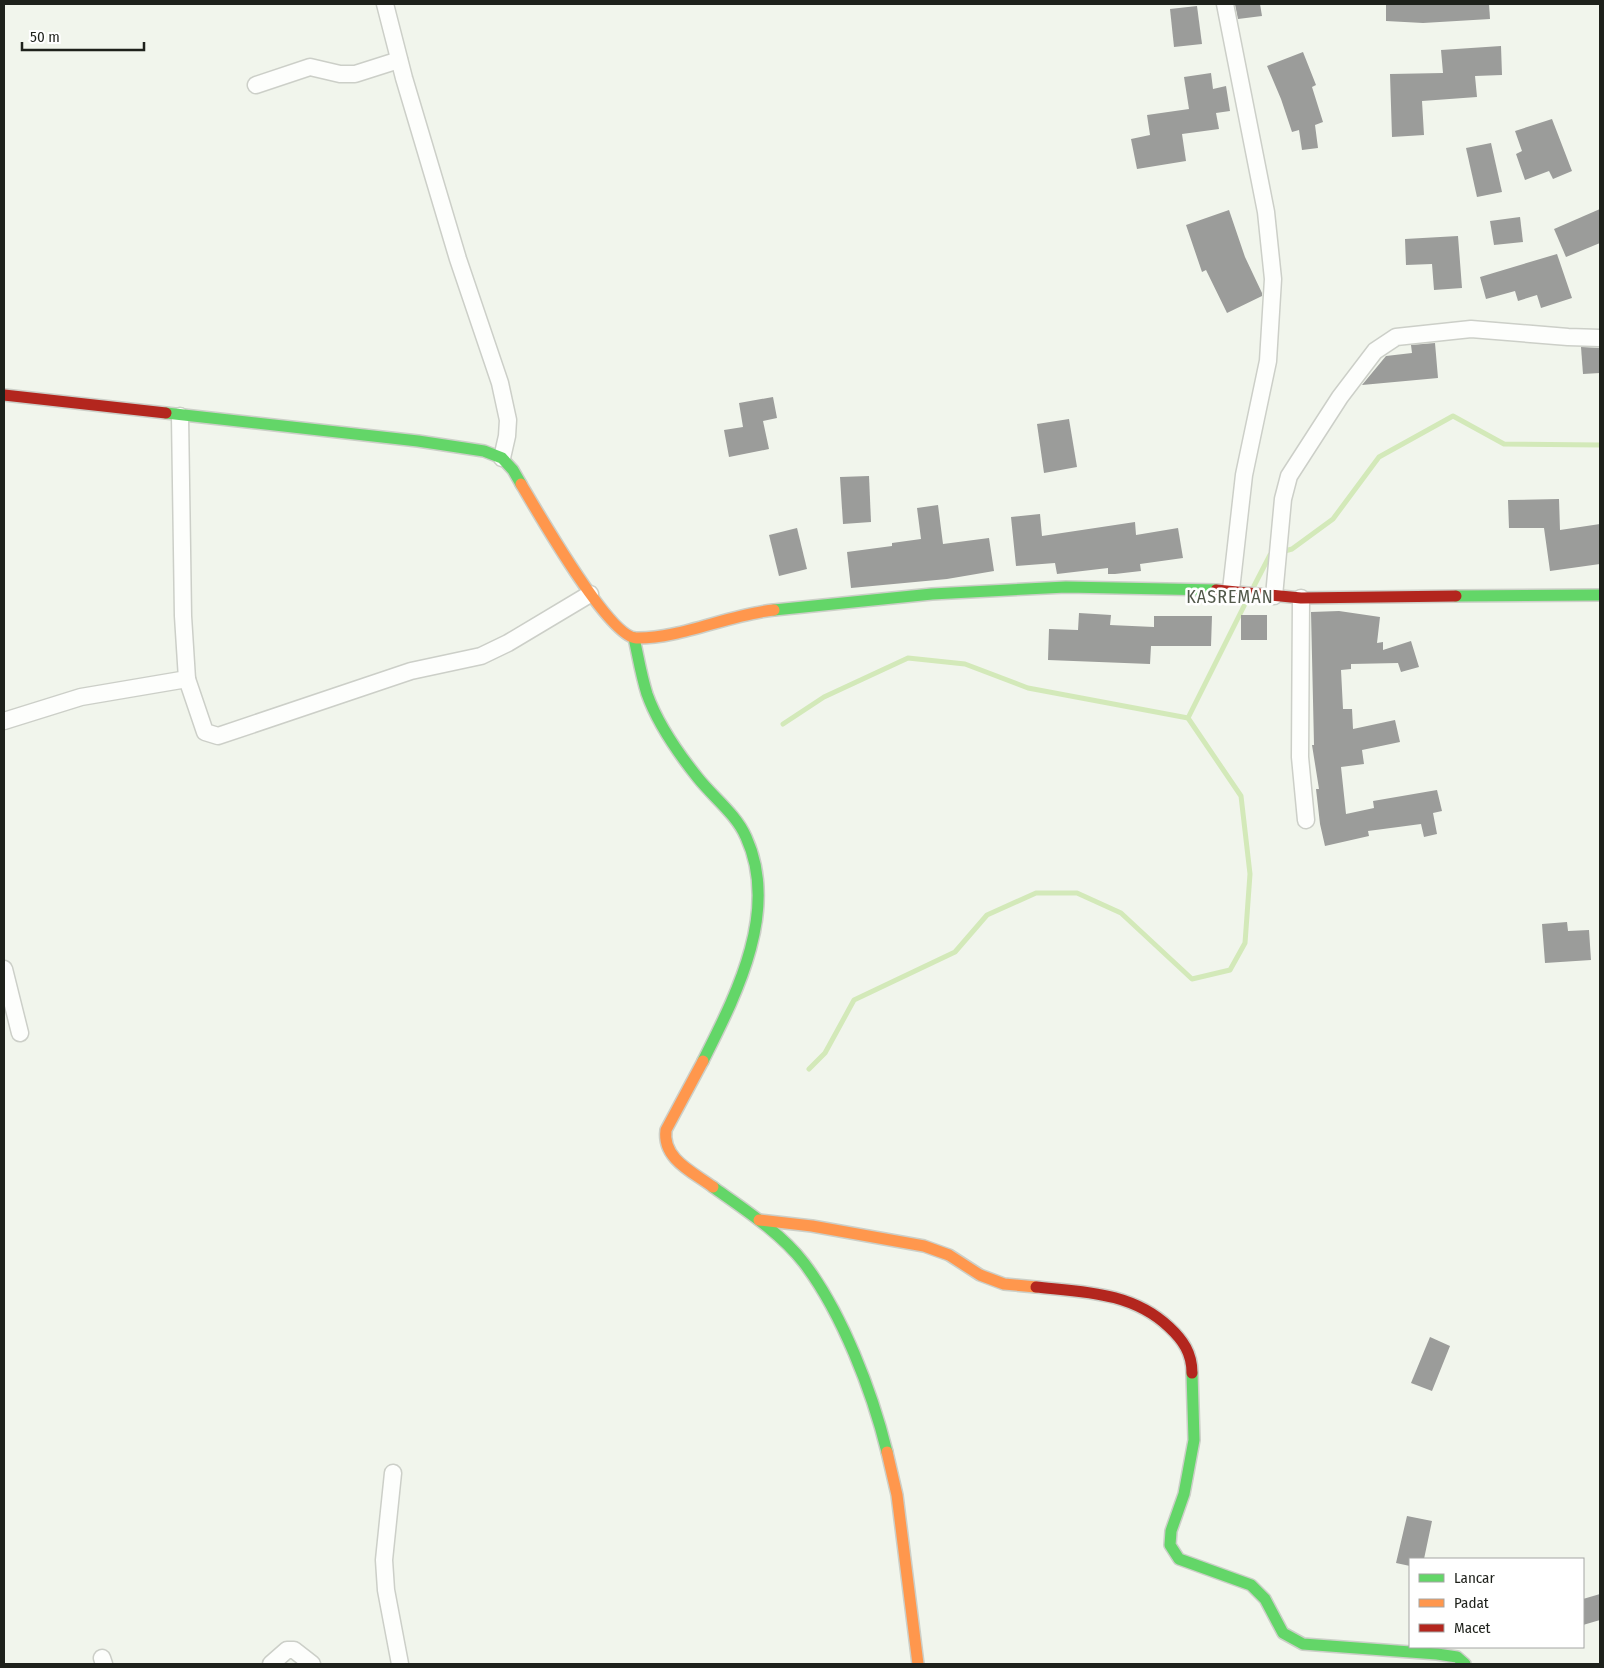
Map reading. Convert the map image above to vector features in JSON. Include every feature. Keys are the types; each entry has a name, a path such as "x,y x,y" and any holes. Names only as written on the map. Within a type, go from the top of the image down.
{"street":[{"path":"386,4 399,60 458,259 500,383 508,420 507,436 502,458"},
{"path":"1225,4 1266,212 1273,279 1268,361 1244,475 1238,591"},
{"path":"256,85 310,67 340,74 355,74 399,60"},
{"path":"1269,595 1277,564 1282,499 1289,476 1346,389 1376,351 1396,337 1471,329 1600,338"},
{"path":"4,395 418,441 484,451 502,458 513,470 556,544 590,594 625,633 634,638 659,636 753,612 932,594 1066,587 1238,591 1300,598 1600,595"},
{"path":"180,416 182,616 187,679 205,732 218,736 412,671 482,656 508,643 590,594"},
{"path":"1300,598 1300,757 1306,820"},
{"path":"634,638 650,701 671,741 745,835 754,857 759,881 758,906 747,961 714,1041 666,1130 664,1140 666,1150 674,1159 759,1220 803,1262 828,1298 853,1350 884,1440 897,1495 918,1664"},
{"path":"4,721 82,697 187,679"},
{"path":"4,969 20,1033"},
{"path":"759,1220 812,1226 924,1246 949,1255 980,1275 1004,1284 1099,1293 1124,1299 1154,1313 1183,1340 1192,1365 1194,1440 1184,1494 1171,1531 1170,1545 1179,1559 1250,1585 1265,1599 1283,1633 1303,1644 1437,1654 1457,1657 1465,1664"},
{"path":"393,1473 384,1560 387,1597 400,1664"},
{"path":"271,1664 286,1650 294,1650 312,1664"}],"building":[{"path":"1235,4 1260,4 1262,16 1238,19"},
{"path":"1386,4 1489,4 1490,19 1423,23 1386,21"},
{"path":"1197,6 1202,44 1174,47 1170,9"},
{"path":"1501,46 1502,75 1475,76 1477,97 1422,101 1424,135 1392,137 1390,74 1443,73 1441,50"},
{"path":"1303,52 1316,85 1312,87 1323,122 1315,125 1318,148 1302,150 1299,130 1292,132 1267,66"},
{"path":"1211,73 1213,89 1226,86 1230,111 1216,113 1219,129 1182,134 1186,161 1137,169 1131,139 1150,135 1147,115 1189,109 1184,77"},
{"path":"1552,119 1572,171 1553,179 1549,171 1525,180 1516,154 1522,151 1515,131"},
{"path":"1491,143 1502,192 1477,197 1466,148"},
{"path":"1600,209 1600,243 1566,257 1554,229"},
{"path":"1229,210 1245,257 1262,296 1227,313 1206,270 1202,272 1186,225"},
{"path":"1520,217 1523,242 1494,245 1490,221"},
{"path":"1458,236 1462,288 1434,290 1432,264 1406,265 1405,239"},
{"path":"1557,254 1572,298 1541,308 1537,295 1518,301 1515,291 1486,299 1480,277"},
{"path":"1435,343 1438,378 1362,385 1386,356 1412,353 1411,345"},
{"path":"1581,347 1600,348 1600,373 1583,374"},
{"path":"773,397 777,418 763,421 769,449 729,457 724,430 743,427 739,403"},
{"path":"1069,419 1077,467 1044,473 1037,424"},
{"path":"869,476 871,522 843,524 840,477"},
{"path":"1559,499 1560,530 1600,524 1600,564 1550,571 1544,528 1509,528 1508,500"},
{"path":"938,505 943,544 989,538 994,571 947,579 851,588 847,552 892,546 892,543 921,539 917,508"},
{"path":"1040,514 1042,536 1135,522 1136,535 1178,528 1183,558 1140,564 1141,571 1115,574 1108,574 1108,568 1057,574 1055,563 1016,566 1011,517"},
{"path":"797,528 807,569 779,576 769,535"},
{"path":"1339,611 1380,617 1377,643 1383,642 1383,650 1411,641 1419,667 1401,672 1398,663 1351,664 1351,669 1341,670 1343,709 1352,709 1353,729 1395,720 1400,742 1362,750 1364,764 1341,767 1346,814 1374,808 1373,801 1437,790 1442,811 1433,813 1437,834 1424,837 1421,824 1368,831 1369,836 1325,846 1320,824 1316,789 1319,789 1312,745 1314,745 1311,612"},
{"path":"1079,613 1111,615 1110,625 1154,627 1154,616 1212,616 1211,646 1151,646 1150,664 1048,660 1049,629 1078,630"},
{"path":"1241,615 1267,615 1267,640 1241,640"},
{"path":"1567,922 1568,931 1589,930 1591,960 1545,963 1542,924"},
{"path":"1430,1337 1450,1346 1432,1391 1411,1383"},
{"path":"1407,1516 1432,1521 1424,1558 1409,1558 1409,1566 1396,1563"},
{"path":"1600,1594 1600,1620 1584,1625 1584,1599"}],"waterway":[{"path":"1254,586 1270,555 1292,549 1333,519 1379,457 1453,416 1504,444 1600,445"},
{"path":"783,724 824,697 908,658 965,664 1028,688 1188,718 1248,598"},
{"path":"809,1069 825,1053 854,1000 955,952 987,915 1036,893 1077,893 1121,913 1192,979 1230,970 1245,943 1250,874 1241,796 1188,718"}],"traffic: fast":[{"path":"166,413 418,441 484,451 502,458 513,470 521,484"},
{"path":"774,610 932,594 1066,587 1216,590"},
{"path":"1456,596 1600,595"},
{"path":"634,638 647,694 657,717 676,749 742,829 755,865 758,894 756,923 750,952 728,1009 703,1061"},
{"path":"713,1187 761,1222 795,1252 818,1283 854,1353 873,1404 887,1452"},
{"path":"1192,1373 1194,1440 1184,1494 1171,1531 1170,1545 1179,1559 1251,1585 1265,1599 1283,1633 1303,1644 1437,1654 1457,1657 1465,1664"}],"traffic: slow":[{"path":"521,484 574,571 592,596 624,632 636,638 670,635 740,616 774,610"},
{"path":"703,1061 666,1130 666,1140 669,1149 680,1164 713,1187"},
{"path":"759,1220 812,1226 924,1246 949,1255 980,1275 1004,1284 1036,1287"},
{"path":"887,1452 897,1495 918,1664"}],"traffic: jam":[{"path":"4,395 166,413"},
{"path":"1216,590 1301,598 1456,596"},
{"path":"1036,1287 1072,1290 1107,1296 1123,1300 1155,1315 1169,1327 1186,1347 1192,1366 1192,1373"}],"district":[{"name":"KASREMAN","path":"1230,597"}]}
